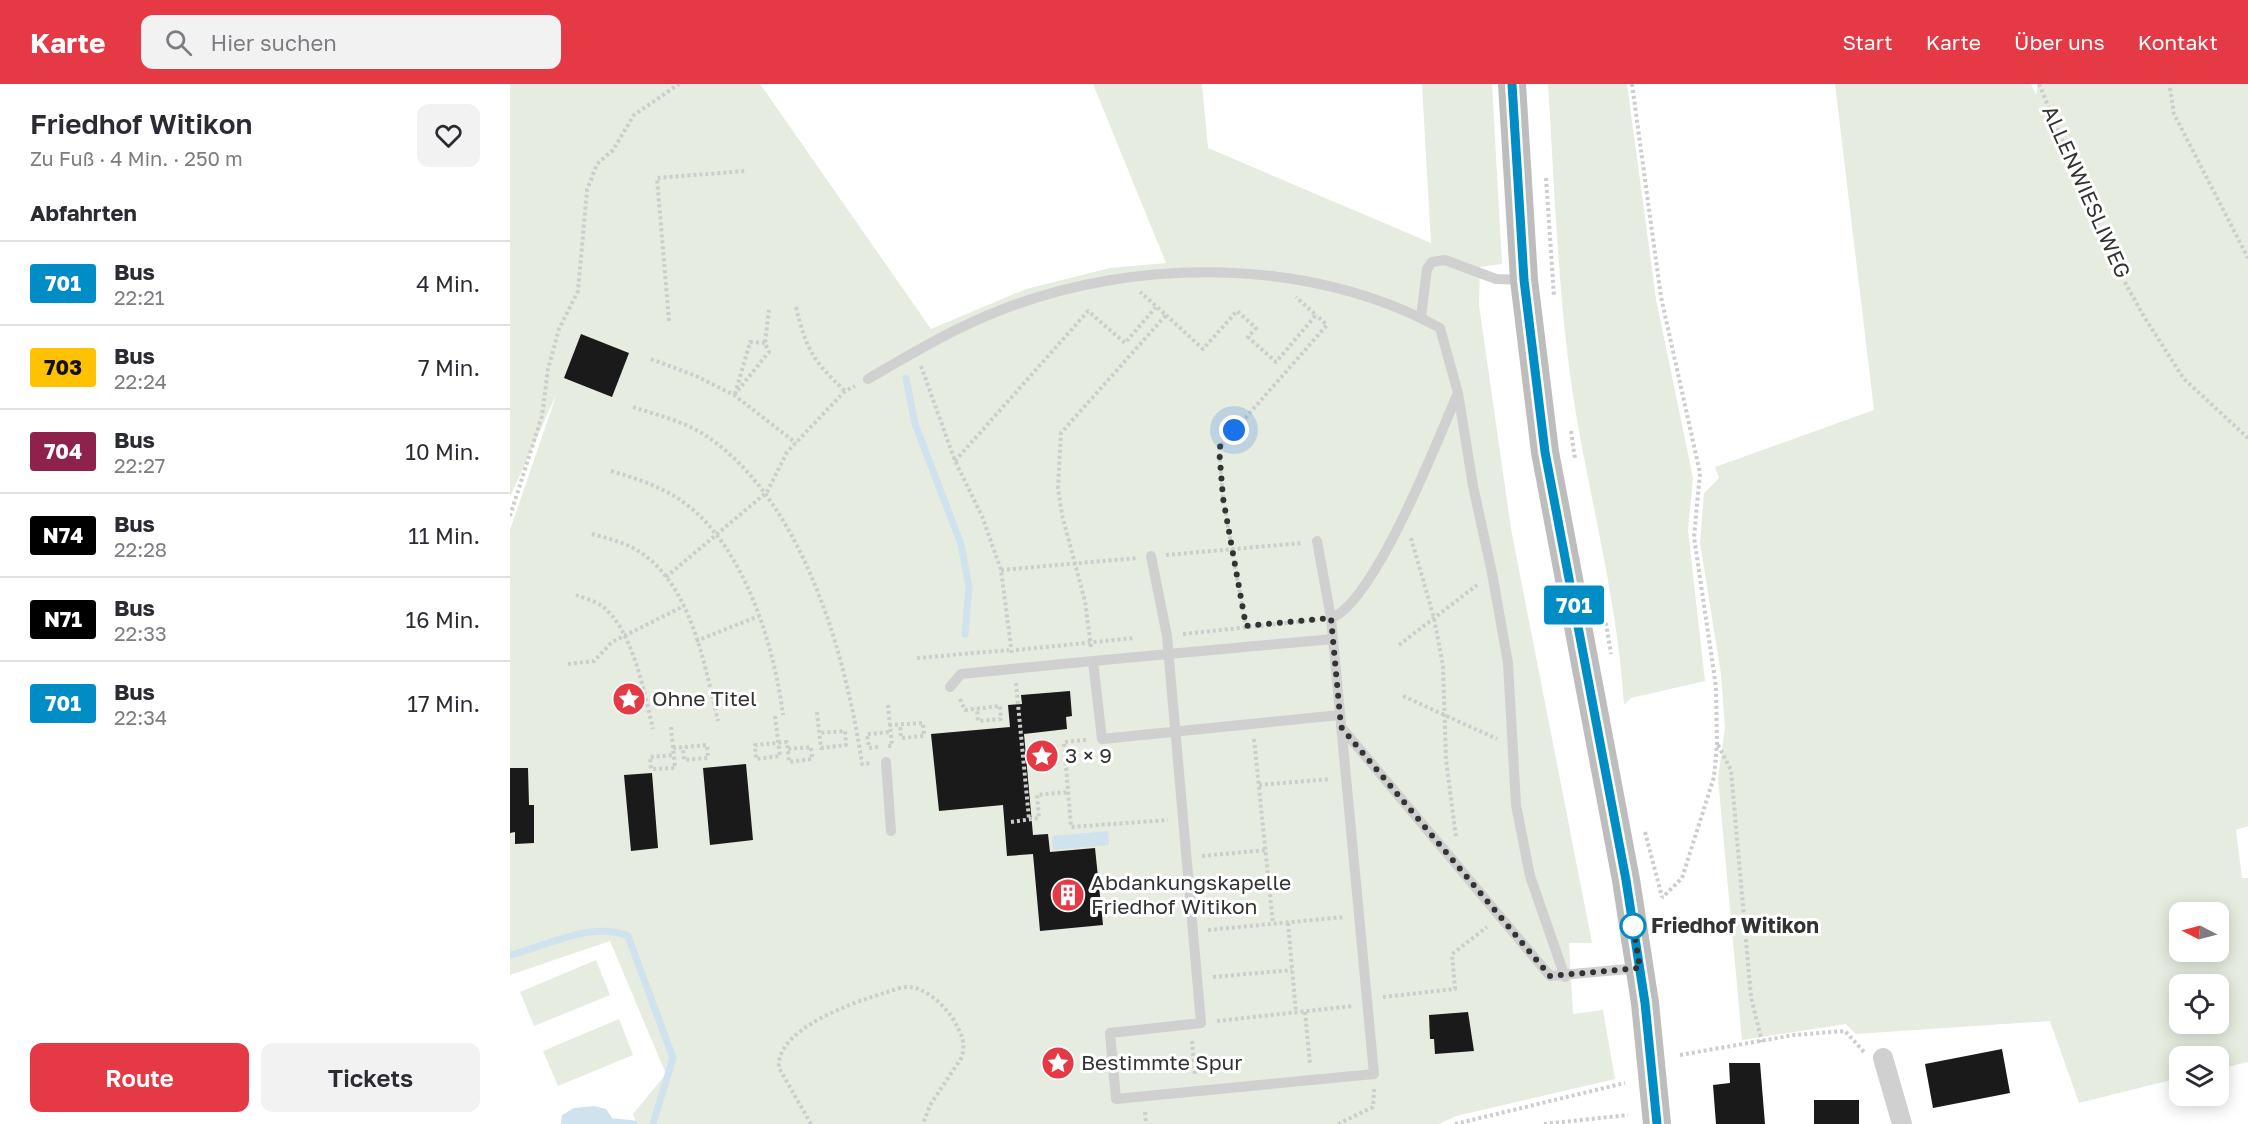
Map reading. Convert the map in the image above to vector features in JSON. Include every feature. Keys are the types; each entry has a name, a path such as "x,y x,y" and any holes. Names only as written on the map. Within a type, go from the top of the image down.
{"main road":[{"path":"1512,84 1524,280 1545,452 1626,880 1640,968 1657,1124"}],"street":[{"path":"1883,1058 1902,1124"}],"lane":[{"path":"1421,317 1427,269 1432,262 1445,260 1496,279 1524,280"},
{"path":"868,379 915,351 1002,309 1090,283 1179,273 1273,277 1350,293 1421,317 1440,328 1458,393 1473,486 1508,663 1516,805 1530,876 1565,977"},
{"path":"1331,618 1342,614 1377,565 1406,514 1458,393"},
{"path":"1151,556 1167,636 1197,978 1196,1024 1110,1033 1116,1099 1374,1074 1331,618 1317,541"},
{"path":"950,687 961,674 1333,639"},
{"path":"1093,661 1102,739 1340,715"},
{"path":"1341,727 1550,976 1565,977 1640,968"},
{"path":"886,762 891,831"}],"path":[{"path":"510,516 542,416 548,369 559,328 578,291 588,183 597,164 616,146 634,115 679,84"},
{"path":"1632,84 1661,297 1700,473 1694,537 1716,687 1717,744 1714,777 1682,878 1662,898 1643,823 1640,834"},
{"name":"ALLENWIESLIWEG","path":"2039,84 2112,259 2143,315 2184,379 2248,438"},
{"path":"2170,88 2174,114 2248,258"},
{"path":"669,321 657,178 745,171"},
{"path":"1546,176 1554,302"},
{"path":"1247,647 1246,626 1223,498 1219,448 1327,325 1273,277"},
{"path":"1124,278 1203,349 1237,311 1256,328 1248,337 1276,362 1316,315"},
{"path":"796,307 804,341 820,367 844,391"},
{"path":"955,461 1088,311 1125,343 1156,307"},
{"path":"734,394 769,352 765,343 770,310"},
{"path":"1093,661 1085,601 1062,514 1058,488 1061,433 1166,315"},
{"path":"734,394 750,342 765,343"},
{"path":"915,351 955,461 982,516 1000,570 1015,668"},
{"path":"651,359 696,376 734,394 796,443"},
{"path":"666,577 767,492 787,452 844,391 868,379"},
{"path":"633,407 674,420 704,435 737,461 767,492 795,540 835,640 854,709 862,764"},
{"path":"1570,426 1577,471"},
{"path":"611,471 665,490 686,505 716,534 733,560 759,616 779,686 783,715"},
{"path":"1406,514 1434,618 1443,666 1446,760 1463,870"},
{"path":"592,534 622,543 646,557 666,577 684,606 718,722"},
{"path":"1399,645 1492,573"},
{"path":"576,595 601,605 616,620 637,669 653,729"},
{"path":"1602,603 1611,656"},
{"path":"568,664 594,661 612,642 684,606"},
{"path":"696,641 759,616"},
{"path":"917,658 1167,636 1331,618"},
{"path":"950,687 965,710 977,708 1000,706 1001,719 978,721 977,708"},
{"path":"1403,696 1511,746"},
{"path":"1017,701 1029,819"},
{"path":"888,705 892,746 869,748 867,734 890,732"},
{"path":"817,712 819,733 821,748 846,745 845,731 819,733"},
{"path":"775,716 778,743 780,756 756,759 755,745 778,743 787,742 789,762 812,759 811,747 788,749"},
{"path":"890,725 923,723 924,736 901,738 900,725"},
{"path":"1253,724 1273,924"},
{"path":"671,727 674,755 675,768 651,769 650,757 674,755"},
{"path":"1102,739 1064,742 1071,827 1183,819"},
{"path":"1717,744 1731,770 1751,997 1762,1042"},
{"path":"673,748 683,747 707,745 708,758 684,760 683,747"},
{"path":"1259,785 1346,778"},
{"path":"1011,822 1039,818 1037,795 1068,792"},
{"path":"1187,858 1266,850"},
{"path":"1193,932 1359,916"},
{"path":"1196,1091 1196,1024 1305,1012 1455,989 1452,954 1500,917"},
{"path":"1288,923 1296,1013"},
{"path":"1197,978 1292,970"},
{"path":"811,1124 779,1068 778,1060 784,1048 812,1024 849,1004 907,986 928,993 950,1014 963,1036 962,1057 930,1105 923,1124"},
{"path":"1305,1012 1311,1080"},
{"path":"1680,1055 1845,1031 1862,1051"},
{"path":"1338,1124 1373,1107 1374,1074"},
{"path":"1455,1124 1625,1083"},
{"path":"1545,1124 1628,1115"}],"shaded area":[{"name":"Friedhof Witikon","path":"510,84 760,84 931,329 1026,289 1110,268 1166,263 1093,84 1202,84 1208,148 1431,243 1422,84 1492,84 1502,264 1480,267 1479,305 1511,529 1592,943 1569,943 1573,1014 1603,1010 1615,1079 1456,1116 1439,1124 637,1124 633,1114 666,1074 610,941 510,975 510,530 557,393 510,497"},
{"path":"1548,84 1627,84 1656,299 1693,478 1688,530 1705,681 1631,698 1624,705 1611,596 1570,373 1558,249"},
{"path":"1835,84 2031,84 2036,95 2038,84 2248,84 2248,826 2236,830 2242,878 2248,878 2248,1062 2229,1067 2229,1046 2169,1046 2169,1080 2079,1103 2050,1021 1856,1034 1846,1024 1742,1040 1718,778 1725,728 1721,674 1700,543 1704,493 1719,478 1715,467 1874,410"},
{"path":"596,960 610,995 534,1026 520,992"},
{"path":"619,1019 633,1055 558,1086 543,1051"}],"water":[{"path":"1108,831 1109,845 1053,850 1052,836"},
{"path":"594,1106 606,1109 615,1122 612,1124 561,1124 562,1115 574,1108"}],"building":[{"path":"581,334 629,353 612,397 564,378"},
{"path":"1070,691 1072,716 1066,717 1067,729 1024,734 1033,835 1048,834 1050,852 1095,848 1103,925 1040,931 1033,854 1007,856 1003,805 939,811 931,734 1010,727 1008,705 1022,704 1021,695"},
{"path":"746,764 753,840 710,845 703,768"},
{"path":"510,768 528,768 529,805 534,805 534,843 515,844 515,832 510,833"},
{"path":"652,773 658,848 631,851 624,775"},
{"path":"1468,1012 1474,1051 1435,1054 1434,1039 1430,1039 1429,1015"},
{"path":"2002,1049 2010,1093 1933,1108 1925,1064"},
{"path":"1729,1063 1760,1063 1765,1124 1716,1124 1713,1085 1730,1083"},
{"path":"1814,1100 1859,1100 1859,1124 1814,1124"}],"waterway":[{"path":"906,378 915,424 961,544 969,587 965,634"},
{"path":"510,955 584,933 614,932 628,936 673,1058 653,1124"},
{"path":"615,1122 634,1124"}],"bus line":[{"name":"701","path":"1512,84 1524,280 1545,452 1626,880 1645,1003 1657,1124"}],"place":[{"name":"Ohne Titel","path":"629,699"},
{"name":"3 × 9","path":"1042,756"},
{"name":"Abdankungskapelle Friedhof Witikon","path":"1068,895"},
{"name":"Friedhof Witikon","path":"1633,926"},
{"name":"Bestimmte Spur","path":"1058,1063"}],"route":[{"path":"1234,430 1219,448 1220,475 1246,626 1331,618 1341,727 1550,976 1565,977 1640,968 1632,920 1633,926"}]}
